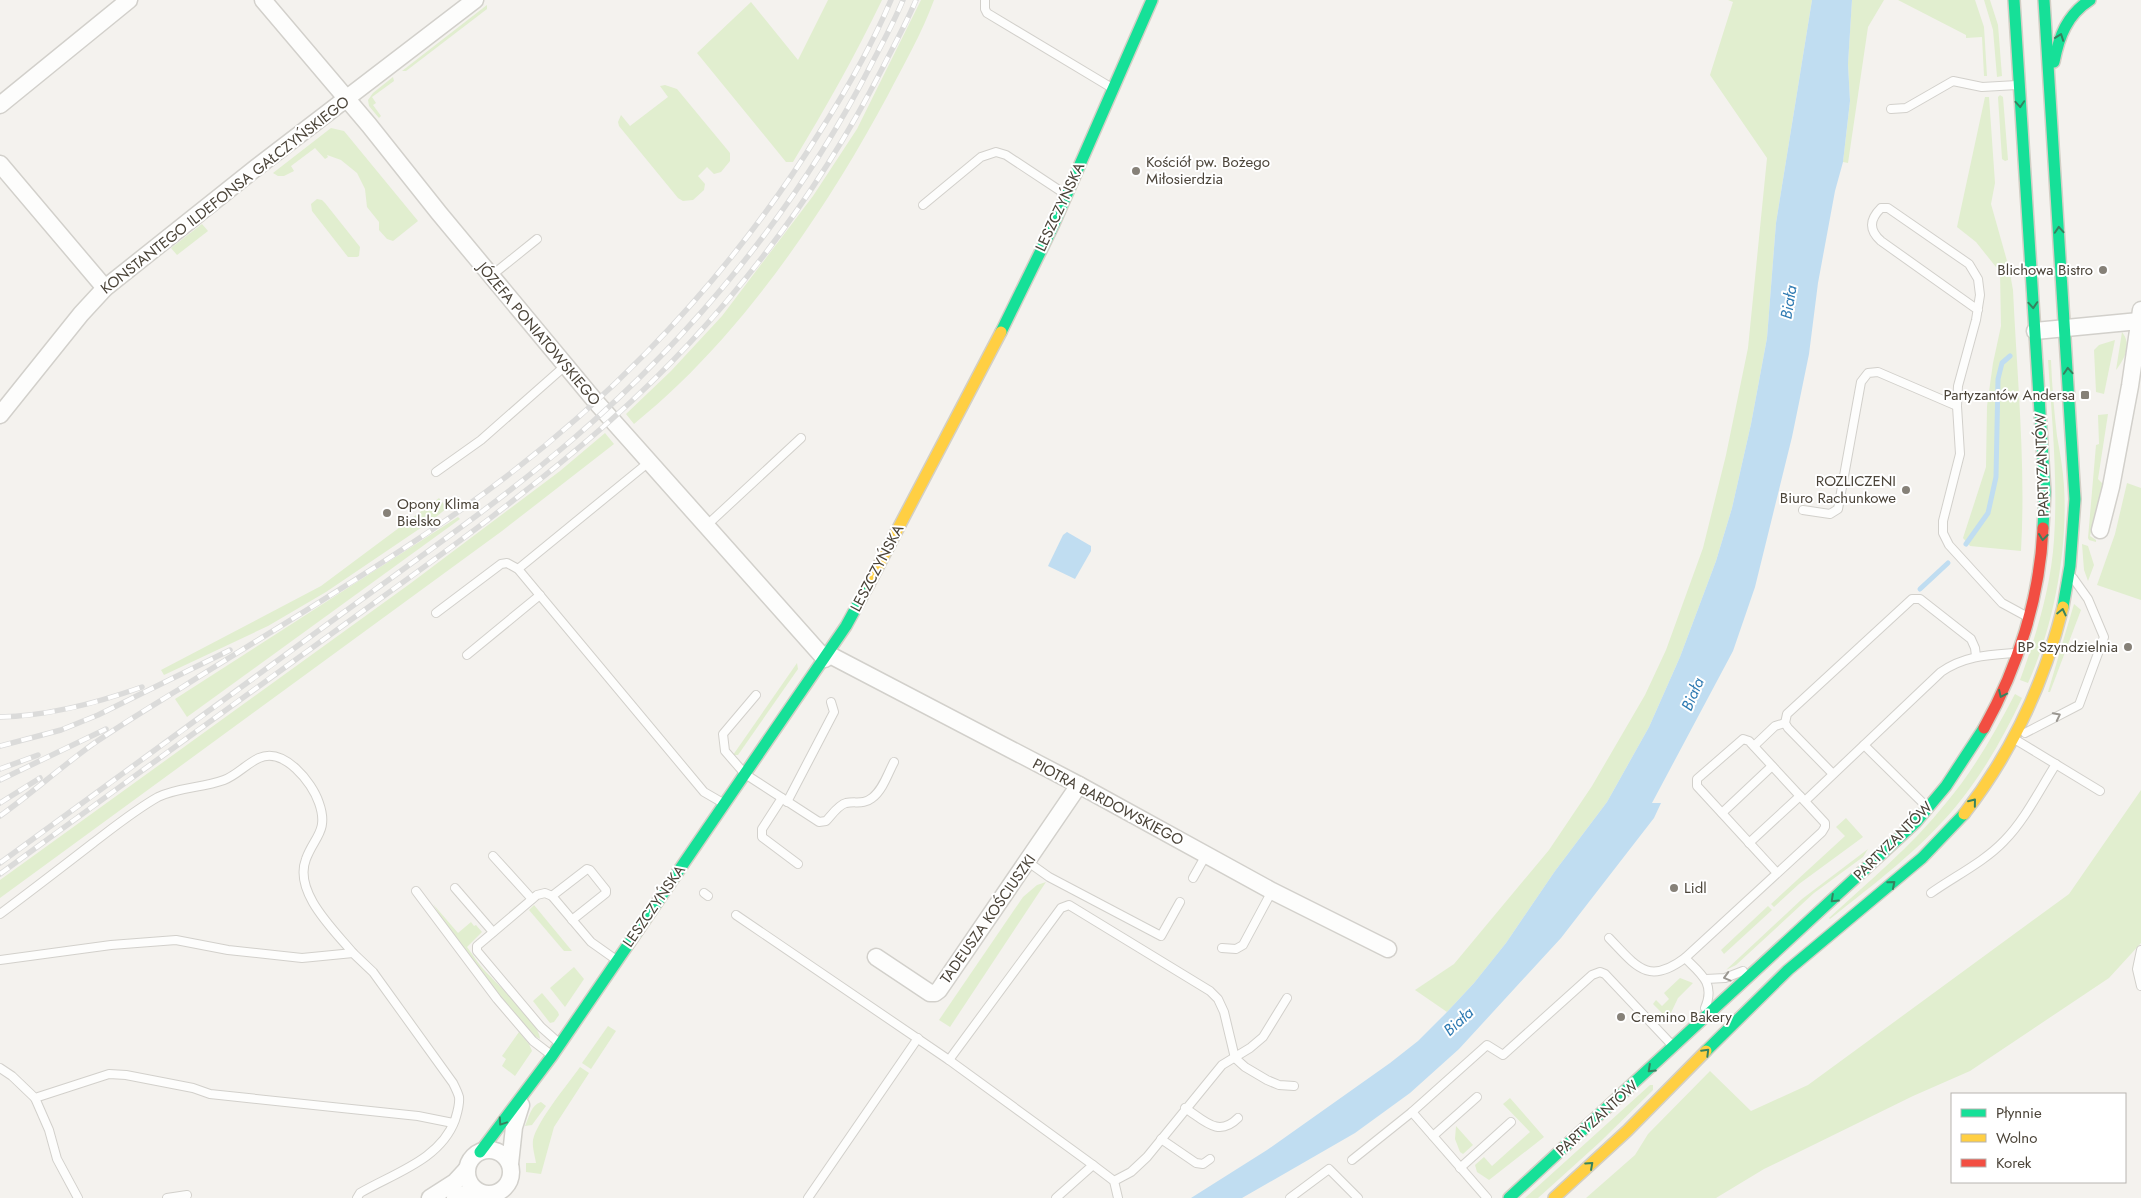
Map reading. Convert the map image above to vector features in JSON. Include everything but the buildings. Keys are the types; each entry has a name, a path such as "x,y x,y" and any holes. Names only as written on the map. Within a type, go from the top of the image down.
{"main road":[{"name":"LESZCZYŃSKA","path":"480,1152 552,1056 846,626 985,365 1066,195 1152,0"},
{"name":"PARTYZANTÓW","path":"1554,1198 1637,1122 1790,968 1892,884 1941,840 1979,794 2014,739 2035,695 2047,663 2063,609 2069,572 2075,499 2044,0"},
{"path":"2050,85 2057,47 2067,20 2078,7 2090,0"},
{"name":"PARTYZANTÓW","path":"1510,1198 1679,1044 1886,851 1929,808 1963,764 1994,712 2008,682 2028,617 2040,562 2044,527 2044,475 2016,38 2008,2"}],"street":[{"path":"0,104 129,0"},
{"name":"JÓZEFA PONIATOWSKIEGO","path":"263,0 369,125 565,366 706,526 826,656"},
{"name":"KONSTANTEGO ILDEFONSA GAŁCZYŃSKIEGO","path":"0,416 81,314 105,288 475,0"},
{"path":"0,164 105,288"},
{"path":"2035,332 2065,329 2140,315 2135,387 2100,530"},
{"name":"PIOTRA BARDOWSKIEGO","path":"826,656 1079,785 1272,891 1388,948"},
{"name":"TADEUSZA KOŚCIUSZKI","path":"876,957 930,993 935,993 939,990 1079,785"},
{"name":"LESZCZYŃSKA","path":"510,1164 514,1127 526,1092"},
{"path":"455,1198 507,1192 511,1179 510,1164 507,1158 494,1150 480,1152 469,1162 467,1177 481,1194"},
{"path":"430,1198 455,1182 467,1169"}],"lane":[{"path":"985,0 987,13 1113,89"},
{"path":"1891,110 1906,108 1954,81 1982,87 2019,85"},
{"path":"923,205 981,157 996,152 1006,155 1066,195"},
{"path":"1978,310 1881,241 1873,233 1871,223 1874,214 1881,208 1888,208 1968,264 1978,279 1980,295 1978,310 1958,386 1957,406 1960,454 1943,521 1943,533 1949,545 2002,603 2028,617"},
{"path":"491,276 537,239"},
{"path":"436,472 481,440 565,366"},
{"path":"1803,510 1830,514 1838,509 1861,382 1868,373 1878,372 1957,406"},
{"path":"706,526 801,438"},
{"path":"518,569 649,462"},
{"path":"436,613 501,564 507,563 518,569 704,792 725,804"},
{"path":"2014,739 2079,705 2104,638 2088,599 2069,572"},
{"path":"467,655 540,595"},
{"path":"1833,774 1788,728 1785,722 1787,714 1912,599 1920,599 1970,639 1975,648 1976,656"},
{"path":"1749,843 1833,774 1942,672 1960,660 1976,656 2018,652"},
{"path":"756,695 729,725 724,734 725,751 745,774 819,822 826,821 846,803 862,803 877,794 894,762"},
{"path":"798,864 762,838 762,829 784,800 834,712 831,702"},
{"path":"1754,746 1774,726 1785,722"},
{"path":"1609,938 1636,966 1643,970 1663,970 1674,966 1685,958 1777,873 1826,827 1825,823 1754,746 1743,739 1697,780 1697,786 1777,873"},
{"path":"2014,739 2100,791"},
{"path":"1864,745 1929,808"},
{"path":"0,914 116,826 158,798 174,791 222,781 260,758 270,756 286,760 299,771 319,802 323,818 319,838 306,860 304,873 306,887 317,911 353,953 373,972 453,1083 459,1098 458,1110 453,1123 439,1146 427,1156 367,1190 357,1198"},
{"path":"1931,892 1992,852 2004,841 2015,829 2056,764"},
{"path":"1722,813 1772,766"},
{"path":"1193,878 1206,854"},
{"path":"493,856 532,899"},
{"path":"1028,862 1049,877 1161,936 1180,902"},
{"path":"552,896 587,869 590,870 606,892 572,920"},
{"path":"455,888 493,932"},
{"path":"416,891 497,999 533,1041 552,1056"},
{"path":"1222,948 1236,949 1243,945 1272,891"},
{"path":"560,1043 541,1028 477,951 477,946 537,895 545,893 552,896 591,942 617,960"},
{"path":"949,1060 1061,908 1069,905 1210,991 1218,999 1224,1012 1235,1058 1245,1067 1267,1080 1279,1085 1294,1086"},
{"path":"736,915 918,1038 1114,1181 1118,1198"},
{"path":"0,960 111,945 176,940 228,950 302,958 353,953"},
{"path":"2141,950 2137,969 2141,986"},
{"path":"1706,979 1725,978 1739,973 1777,952"},
{"path":"1352,1160 1412,1112 1488,1045 1503,1056 1592,974 1600,972 1605,974 1679,1044 1704,1011 1708,1001 1709,989 1706,979 1685,958"},
{"path":"1114,1181 1131,1172 1222,1065 1235,1058 1263,1037 1287,998"},
{"path":"808,1198 918,1038"},
{"path":"0,1068 12,1076 35,1098 49,1130 58,1159 78,1198"},
{"path":"35,1098 109,1074 126,1075 193,1088 210,1094 418,1116 453,1123"},
{"path":"1433,1136 1477,1097"},
{"path":"1185,1108 1214,1127 1224,1128 1238,1118"},
{"path":"1412,1112 1487,1198"},
{"path":"1460,1168 1511,1122"},
{"path":"1161,1139 1196,1163 1203,1164 1210,1159"},
{"path":"1056,1198 1093,1166"},
{"path":"1290,1198 1329,1169 1358,1198"},
{"path":"167,1198 187,1195"}],"green space":[{"path":"828,0 882,0 805,142 793,162 786,162 697,53 751,2 798,60"},
{"path":"921,0 934,0 888,95 820,210 767,284 710,353 663,399 634,424 626,414 671,371 722,316 813,196 857,129"},
{"path":"1728,0 1812,0 1776,223 1767,338 1751,424 1732,508 1716,561 1680,657 1649,727 1607,802 1555,871 1506,943 1474,983 1447,1012 1415,990 1454,964 1549,850 1592,786 1645,695 1666,650 1703,548 1726,455 1748,348 1767,158 1710,75 1733,2"},
{"path":"1852,0 1884,0 1868,27 1848,163 1843,162 1850,101 1848,64"},
{"path":"1898,0 1975,0 1984,27 1987,76 1984,76 1982,37 1966,38 1966,35"},
{"path":"1984,0 1990,0 1998,25 2002,76 1997,77 1993,30"},
{"path":"487,5 487,9 406,71 402,71"},
{"path":"393,77 394,81 372,97 376,103 373,105 381,116 379,118 369,106 368,100 373,93"},
{"path":"665,85 677,89 730,153 730,161 721,172 714,174 707,167 698,176 705,184 704,190 693,200 683,201 678,198 619,126 618,122 621,115 630,126 668,97 660,86"},
{"path":"2000,95 2003,97 2008,160 2005,161 2002,159 1998,97"},
{"path":"1985,97 1989,97 1995,183 1991,204 2009,268 2013,290 2022,453 2021,551 1970,546 1963,538 1986,467 1987,406 1993,363 2001,326 2000,272 1976,242 1957,227"},
{"path":"331,128 344,131 418,221 393,241 387,239 379,230 379,222 367,207 365,189 357,173 341,160 327,155 328,157 325,159 315,148 291,166 294,171 284,176 278,176 273,173"},
{"path":"317,199 325,203 360,247 359,256 348,257 312,211 311,204"},
{"path":"202,224 208,231 177,255 171,248"},
{"path":"2122,332 2127,342 2127,347 2122,361 2116,370"},
{"path":"2115,340 2104,394 2096,392 2094,350 2099,345"},
{"path":"2048,360 2051,360 2057,436 2064,480 2064,535 2052,612 2028,683 2020,680 2042,611 2050,576 2054,540 2055,472"},
{"path":"2108,414 2098,479 2103,484 2090,536 2096,542 2088,538 2096,445 2099,444 2098,415"},
{"path":"605,433 614,444 502,531 0,898 0,880 411,583 560,471"},
{"path":"2127,483 2141,488 2141,600 2097,585 2115,534"},
{"path":"439,498 447,508 431,521 326,592 268,626 164,675 161,670 321,586"},
{"path":"458,517 460,519 187,717 175,699"},
{"path":"2082,544 2088,546 2094,565 2088,581 2084,570"},
{"path":"2074,604 2081,610 2050,692 2048,692"},
{"path":"797,663 798,669 738,755 733,755"},
{"path":"2015,694 2022,698 2008,726 1985,767 1957,805 1913,851 1830,919 1905,849 1933,819 1975,764"},
{"path":"2141,790 2141,943 2109,978 1970,1071 1913,1096 1764,1169 1716,1198 1586,1198 1635,1155 1648,1134 1710,1071 1751,1111 1808,1085 2069,894"},
{"path":"1846,818 1863,837 1799,884 1774,907 1771,904 1845,836 1836,827"},
{"path":"1868,849 1863,857 1814,893 1736,965 1726,970 1802,899"},
{"path":"1046,882 950,1027 939,1020 1023,897 1037,885"},
{"path":"433,904 458,933 471,922 482,932 467,947 483,969 527,1015 534,1024 540,1039 533,1035 499,997 451,933"},
{"path":"534,905 572,951 564,951 529,910"},
{"path":"1768,906 1772,910 1724,954 1721,950"},
{"path":"574,967 584,979 565,1007 550,988"},
{"path":"1680,978 1693,983 1678,998 1668,1019 1653,1004 1656,1000 1662,1006 1669,999 1664,993"},
{"path":"542,993 558,1012 559,1015 554,1022 550,1023 533,1001"},
{"path":"608,1026 616,1031 591,1069 582,1063"},
{"path":"519,1032 532,1051 515,1076 502,1066 506,1059 502,1056"},
{"path":"580,1067 589,1073 554,1127 541,1174 526,1172 526,1163 536,1163 533,1140 540,1123"},
{"path":"1650,1085 1653,1085 1653,1090 1600,1142 1538,1198 1525,1198"},
{"path":"1510,1098 1544,1137 1489,1180 1477,1172 1475,1165 1484,1157 1492,1166 1530,1132 1503,1104"},
{"path":"541,1102 546,1106 532,1125 525,1126 535,1106"},
{"path":"1456,1126 1473,1145 1463,1154 1460,1152 1455,1139"}],"water":[{"name":"Biała","path":"1812,0 1852,0 1848,64 1850,101 1843,162 1835,191 1818,283 1809,354 1792,437 1755,587 1733,651 1652,803 1661,803 1654,818 1561,938 1459,1049 1410,1093 1355,1133 1242,1198 1191,1198 1267,1150 1390,1063 1418,1041 1447,1012 1474,983 1506,943 1555,871 1607,802 1649,727 1680,657 1716,561 1732,508 1751,424 1767,338 1776,223"},
{"path":"1067,532 1091,546 1091,551 1075,579 1048,566 1063,535"}],"waterway":[{"path":"1966,544 1988,513 1996,477 1998,379 2002,363 2010,356"},
{"path":"1920,589 1948,563"}],"railway":[{"path":"0,816 81,753 137,715 336,592 427,533 542,449 595,402 646,353 694,301 740,247 782,190 850,83 876,34 891,0"},
{"path":"0,863 484,510 573,439 618,399 702,312 777,217 812,167 843,116 884,40 903,0"},
{"path":"0,874 475,529 578,448 651,382 727,300 763,257 796,212 856,118 916,0"},
{"path":"0,746 61,730 98,715 230,650"},
{"path":"0,717 72,708 142,687"},
{"path":"0,780 106,729"},
{"path":"0,769 38,755"},
{"path":"0,803 40,778"}],"traffic: fast":[{"path":"1001,332 1053,226 1152,0"},
{"path":"2014,0 2045,492 2043,528"},
{"path":"2044,0 2075,499 2070,566 2063,607"},
{"path":"2054,62 2058,43 2065,27 2075,12 2090,0"},
{"path":"480,1152 552,1056 846,626 869,584"},
{"path":"1509,1198 1916,822 1946,786 1984,728"},
{"path":"1706,1051 1788,970 1922,858 1964,814"}],"traffic: slow":[{"path":"869,584 1001,332"},
{"path":"1964,814 1997,766 2025,716 2046,663 2063,607"},
{"path":"1554,1198 1627,1131 1706,1051"}],"traffic: jam":[{"path":"1984,728 2007,681 2025,631 2037,580 2043,528"}],"place":[{"name":"Kościół pw. Bożego Miłosierdzia","path":"1136,171"},
{"name":"Blichowa Bistro","path":"2103,270"},
{"name":"Partyzantów Andersa","path":"2085,395"},
{"name":"ROZLICZENI Biuro Rachunkowe","path":"1906,490"},
{"name":"Opony Klima Bielsko","path":"387,513"},
{"name":"BP Szyndzielnia","path":"2128,647"},
{"name":"Lidl","path":"1674,888"},
{"name":"Cremino Bakery","path":"1621,1017"}]}
